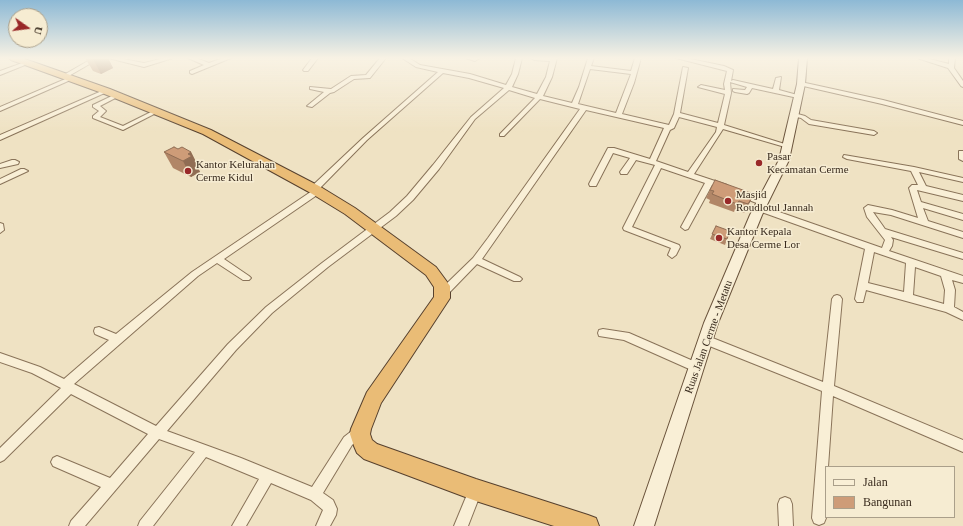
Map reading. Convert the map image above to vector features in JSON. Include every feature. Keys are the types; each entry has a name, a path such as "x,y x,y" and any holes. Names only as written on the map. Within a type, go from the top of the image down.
{"highway":[{"path":"83,83 208,132 315,190 350,211 375,228 431,271 439,280 443,293 440,304 374,398 364,420 360,434 364,446 371,452 476,490 588,526"}],"main road":[{"name":"Ruas Jalan Cerme - Metatu","path":"644,526 711,323 761,205 784,160 801,83"}],"street":[{"path":"0,108 56,83"},
{"path":"312,88 332,91 345,83"},
{"path":"0,456 67,387 117,339 164,299 217,259 315,190 366,139 429,83"},
{"path":"493,83 539,97 668,128"},
{"path":"76,526 232,347 269,310 325,265 393,214 410,198 483,108 508,88 511,83"},
{"path":"502,135 539,97 546,83"},
{"path":"574,105 583,83"},
{"path":"618,116 630,83"},
{"path":"672,254 676,247 627,228 655,163 668,128 671,128 676,114 682,83"},
{"path":"690,174 719,132 728,93 727,83"},
{"path":"735,83 776,91 800,90 883,102 963,124"},
{"path":"776,91 778,83"},
{"path":"701,86 728,93"},
{"path":"735,90 747,92 750,86"},
{"path":"310,106 328,91"},
{"path":"112,93 95,106 103,111 95,117 123,128 157,111"},
{"path":"0,138 112,93"},
{"path":"443,293 476,260 521,199 584,108"},
{"path":"676,114 787,146"},
{"path":"794,115 803,117 809,122 874,133"},
{"path":"592,184 611,150 690,174 761,205 946,276 963,280"},
{"path":"624,172 634,157"},
{"path":"847,157 914,169 963,180"},
{"path":"0,166 15,162"},
{"path":"914,169 923,188"},
{"path":"0,182 24,171"},
{"path":"685,227 710,182"},
{"path":"924,224 913,188 923,188 963,198"},
{"path":"919,204 963,217"},
{"path":"884,252 889,243 870,215 868,208 963,235"},
{"path":"882,231 963,256"},
{"path":"860,299 864,286 870,247"},
{"path":"217,259 246,278"},
{"path":"476,260 517,279"},
{"path":"908,297 911,263"},
{"path":"946,276 950,290 949,309"},
{"path":"864,286 949,309 963,316"},
{"path":"819,518 825,416 829,389 837,299"},
{"path":"99,331 117,339"},
{"path":"603,333 625,336 696,367"},
{"path":"706,340 829,389 963,446"},
{"path":"0,358 23,365 158,433 204,450 315,496 328,505 330,509 329,515 323,526"},
{"path":"315,496 348,441 353,436 360,434"},
{"path":"145,526 204,450"},
{"path":"57,462 111,485"},
{"path":"239,526 268,476"},
{"path":"462,526 476,490"},
{"path":"785,504 786,526"}],"building":[{"path":"174,147 178,149 182,147 191,152 188,154 192,156 183,161 164,152"},
{"path":"715,180 754,194 748,204 739,201 737,204 712,194 714,191 710,190"},
{"path":"716,226 730,231 727,239 712,234"}],"place":[{"name":"Pasar Kecamatan Cerme","path":"759,163"},
{"name":"Kantor Kelurahan Cerme Kidul","path":"188,171"},
{"name":"Masjid Roudlotul Jannah","path":"728,201"},
{"name":"Kantor Kepala Desa Cerme Lor","path":"719,238"}]}
